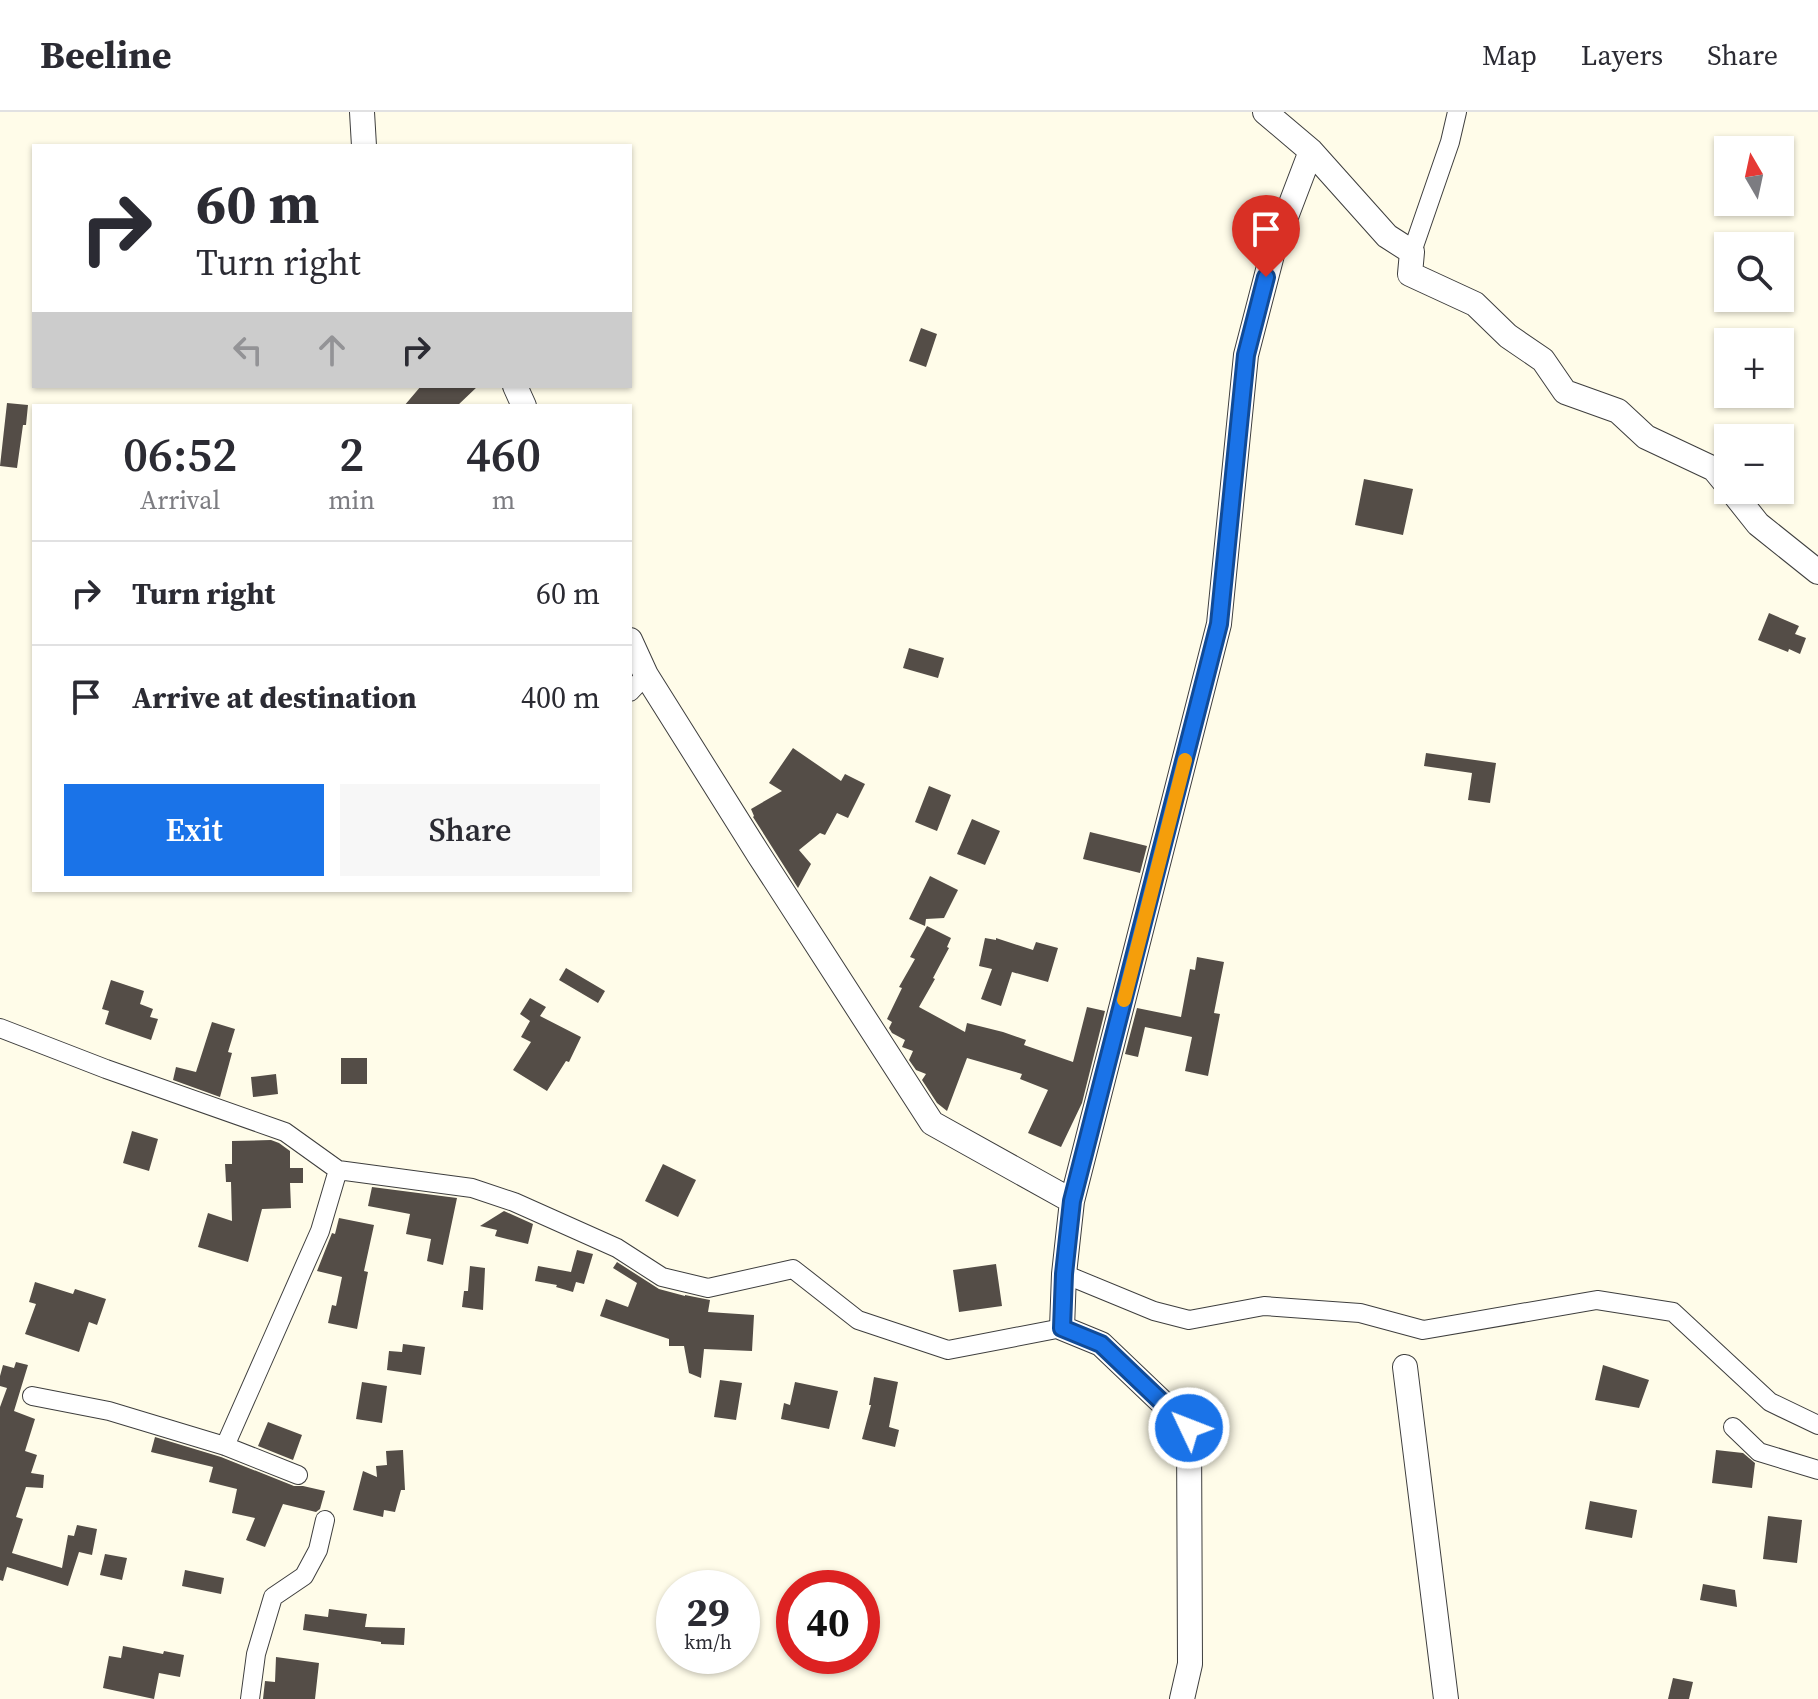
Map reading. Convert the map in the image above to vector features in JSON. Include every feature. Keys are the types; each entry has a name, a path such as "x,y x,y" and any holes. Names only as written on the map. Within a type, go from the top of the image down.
{"street":[{"path":"362,112 364,144"},
{"path":"1265,112 1311,151 1387,236 1412,252"},
{"path":"1457,112 1450,142 1412,252 1410,274 1475,304 1508,336 1543,360 1565,392 1618,411 1646,437 1714,469"},
{"path":"1062,1328 1072,1201 1219,624 1246,355 1273,251 1311,151"},
{"path":"1742,504 1758,524 1818,572"},
{"path":"632,651 638,684 759,855 932,1123 1072,1201"},
{"path":"0,1028 285,1132 338,1170 472,1188 514,1202 617,1248 662,1277 708,1288 793,1269 858,1320 948,1350 1062,1328 1101,1344 1189,1428 1190,1664 1182,1699"},
{"path":"225,1446 320,1231 338,1170"},
{"path":"1064,1285 1189,1320 1264,1306 1360,1313 1423,1330 1597,1300 1673,1312 1770,1402 1818,1425"},
{"path":"1405,1367 1446,1699"},
{"path":"32,1396 109,1411 225,1446 298,1475"},
{"path":"1733,1427 1759,1452 1818,1470"},
{"path":"250,1699 256,1654 273,1597 304,1576 318,1550 325,1520"}],"building":[{"path":"921,328 937,334 926,367 909,361"},
{"path":"419,388 476,388 459,404 406,404"},
{"path":"7,403 28,405 17,468 0,466"},
{"path":"1364,479 1413,489 1403,535 1355,525"},
{"path":"1769,613 1799,626 1795,634 1806,638 1800,654 1758,640"},
{"path":"909,648 944,658 938,678 903,668"},
{"path":"793,748 841,781 845,774 865,784 848,818 837,813 825,835 820,833 799,850 811,864 798,888 751,809 782,791 769,783"},
{"path":"1426,753 1496,763 1490,803 1468,800 1472,773 1424,766"},
{"path":"929,786 951,795 937,831 915,822"},
{"path":"972,819 1000,831 985,865 957,854"},
{"path":"1090,832 1147,846 1140,873 1083,859"},
{"path":"930,876 958,890 944,918 926,919 925,926 909,919"},
{"path":"927,926 951,938 935,979 919,1007 965,1032 967,1023 1003,1032 1026,1040 1024,1045 1073,1062 1087,1007 1105,1011 1082,1103 1061,1147 1028,1133 1048,1090 1020,1079 1022,1074 967,1058 947,1111 937,1103 922,1080 926,1074 916,1070 909,1060 913,1051 902,1047 905,1040 892,1033 889,1028 892,1022 887,1019 902,988 899,987 915,959 910,957"},
{"path":"985,938 996,938 1033,950 1036,942 1058,948 1048,982 1012,972 1001,1006 981,999 992,969 979,966"},
{"path":"1197,957 1224,962 1214,1013 1220,1014 1208,1076 1185,1071 1192,1037 1145,1027 1138,1057 1125,1054 1137,1008 1181,1017 1190,969 1195,970"},
{"path":"566,968 605,991 598,1003 559,980"},
{"path":"111,980 144,991 140,1004 153,1009 150,1017 158,1019 151,1040 105,1024 109,1011 102,1009"},
{"path":"530,998 546,1007 540,1016 581,1037 569,1062 566,1061 547,1091 513,1070 531,1042 521,1037 530,1021 520,1014"},
{"path":"212,1022 235,1029 220,1097 173,1080 176,1067 196,1072"},
{"path":"341,1058 367,1058 367,1084 341,1084"},
{"path":"276,1074 278,1094 253,1097 251,1077"},
{"path":"132,1131 158,1139 149,1171 123,1163"},
{"path":"271,1140 290,1151 290,1168 303,1168 303,1183 290,1183 291,1208 262,1209 248,1262 198,1247 208,1213 232,1221 231,1182 226,1182 225,1164 232,1164 232,1141"},
{"path":"663,1164 696,1180 678,1217 645,1201"},
{"path":"372,1187 457,1198 443,1265 427,1261 431,1239 406,1234 410,1214 368,1206"},
{"path":"504,1211 533,1224 528,1244 495,1236 497,1230 480,1226"},
{"path":"339,1218 374,1225 364,1271 368,1272 357,1329 328,1323 332,1305 336,1306 342,1277 317,1271 332,1233 335,1234"},
{"path":"577,1250 593,1254 584,1284 576,1282 573,1292 535,1281 538,1266 571,1272"},
{"path":"617,1262 659,1289 710,1300 708,1312 754,1315 752,1351 704,1349 701,1378 689,1373 684,1346 669,1346 669,1339 600,1316 606,1299 628,1307 637,1283 613,1268"},
{"path":"996,1264 1002,1306 959,1312 953,1270"},
{"path":"470,1266 485,1268 483,1310 462,1307 464,1291 468,1291"},
{"path":"35,1282 73,1294 75,1289 106,1299 97,1325 89,1322 79,1352 25,1334 36,1304 29,1302"},
{"path":"403,1344 425,1347 421,1375 387,1370 389,1351 402,1352"},
{"path":"16,1362 28,1365 14,1411 35,1419 25,1451 37,1455 31,1473 44,1475 43,1488 26,1487 16,1517 23,1519 12,1553 62,1568 68,1535 74,1536 77,1525 97,1529 92,1555 79,1552 68,1586 7,1567 3,1581 0,1580 0,1407 7,1388 0,1386 0,1376 3,1365 14,1368"},
{"path":"1603,1365 1649,1380 1639,1408 1595,1400"},
{"path":"874,1377 898,1382 889,1427 899,1430 895,1447 862,1439"},
{"path":"720,1380 742,1383 736,1420 714,1417"},
{"path":"362,1382 387,1386 382,1423 356,1419"},
{"path":"795,1382 838,1391 829,1429 781,1419 784,1403 790,1405"},
{"path":"268,1422 302,1435 293,1460 258,1446"},
{"path":"155,1437 221,1457 294,1486 325,1491 320,1509 316,1512 283,1504 265,1547 246,1540 255,1518 232,1513 237,1489 209,1482 213,1467 151,1452"},
{"path":"403,1450 405,1490 401,1490 395,1512 384,1510 383,1517 353,1510 363,1471 377,1477 376,1466 387,1465 386,1451"},
{"path":"1716,1450 1743,1453 1755,1463 1752,1488 1712,1483"},
{"path":"1590,1501 1637,1510 1632,1538 1585,1529"},
{"path":"1768,1516 1802,1520 1797,1563 1763,1559"},
{"path":"105,1554 127,1558 122,1580 100,1575"},
{"path":"185,1570 224,1578 221,1594 182,1586"},
{"path":"1703,1584 1735,1590 1737,1607 1700,1600"},
{"path":"329,1609 367,1614 365,1627 405,1628 404,1645 303,1630 305,1614 328,1617"},
{"path":"123,1646 184,1655 180,1677 159,1673 154,1699 103,1688 109,1656 121,1658"},
{"path":"276,1657 319,1663 315,1699 263,1699 265,1681 275,1682"},
{"path":"1673,1678 1693,1682 1689,1699 1668,1699"}],"slow traffic":[{"path":"1124,1000 1185,760"}],"route":[{"path":"1189,1428 1101,1344 1062,1328 1064,1274 1072,1201 1219,624 1246,355 1266,277"}]}
